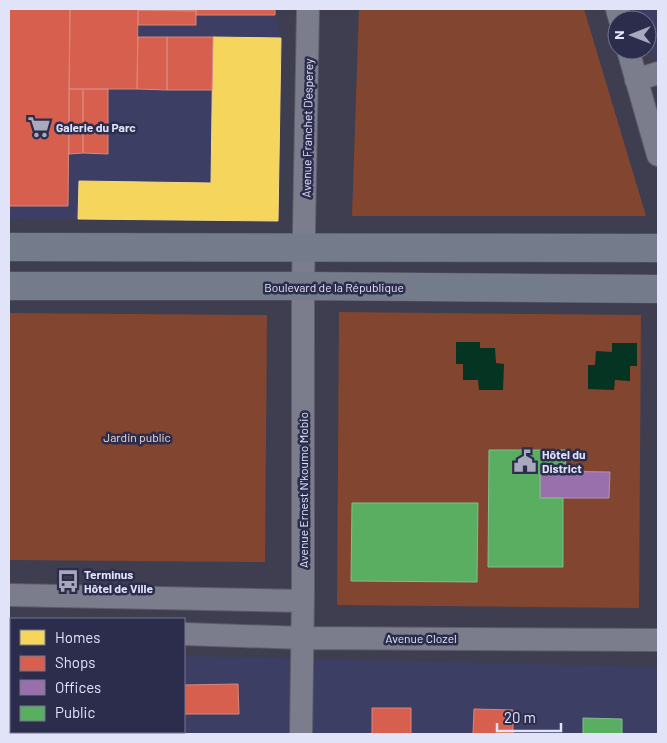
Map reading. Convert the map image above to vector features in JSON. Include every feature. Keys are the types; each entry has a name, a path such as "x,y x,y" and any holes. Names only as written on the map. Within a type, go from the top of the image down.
{"main road":[{"path":"9,247 658,248"},
{"name":"Boulevard de la République","path":"9,286 658,289"}],"street":[{"name":"Avenue Franchet D'esperey","path":"305,247 308,9"},
{"path":"631,60 658,155"},
{"path":"636,80 658,73"},
{"name":"Avenue Ernest N'koumo Mobio","path":"301,734 303,638 303,286 305,247"},
{"path":"9,595 303,601"},
{"name":"Avenue Clozel","path":"185,634 303,638 658,640"}],"shaded area":[{"path":"9,9 275,9 281,38 278,221 9,219"},
{"path":"658,9 658,69 655,60 657,60 657,10 637,10"},
{"path":"456,342 480,342 480,348 495,348 496,363 504,364 503,390 479,390 478,380 463,380 463,364 456,364"},
{"path":"612,343 637,343 637,366 630,366 630,381 615,380 614,390 588,389 588,365 595,365 596,351 612,352"},
{"path":"9,651 10,733 185,733 185,656 658,667 658,734 9,734"}],"green space":[{"path":"359,9 584,9 646,216 352,216"},
{"path":"339,312 641,315 639,608 337,605"},
{"name":"Jardin public","path":"9,313 267,315 265,562 9,560"}],"building: Homes":[{"path":"213,37 281,38 278,221 78,219 79,181 211,183"}],"building: Shops":[{"name":"Galerie du Parc","path":"9,9 70,9 68,206 9,206"},
{"path":"70,9 138,9 137,89 69,89"},
{"path":"138,9 197,9 196,11"},
{"path":"197,9 275,9 275,15 196,15"},
{"path":"138,10 196,11 196,25 138,25"},
{"path":"138,37 167,37 167,90 137,89"},
{"path":"167,37 213,37 212,90 167,90"},
{"path":"69,89 83,89 83,153 69,154"},
{"path":"83,89 108,89 108,154 83,153"},
{"path":"10,684 10,733 13,734 9,734"},
{"path":"238,684 239,714 185,714 185,685"},
{"path":"372,708 411,708 411,734 372,734"},
{"path":"474,709 513,710 513,734 473,734"},
{"path":"89,733 125,733 125,734"}],"building: Offices":[{"path":"540,471 610,472 609,498 540,498"}],"building: Public":[{"path":"489,450 566,450 565,471 540,471 540,498 563,498 563,567 488,567"},
{"path":"352,503 478,503 477,582 351,581"},
{"path":"583,718 622,719 622,734 583,734"}],"place":[{"name":"Galerie du Parc","path":"39,127"},
{"name":"Hôtel du District","path":"525,461"},
{"name":"Terminus Hôtel de Ville","path":"68,581"}]}
